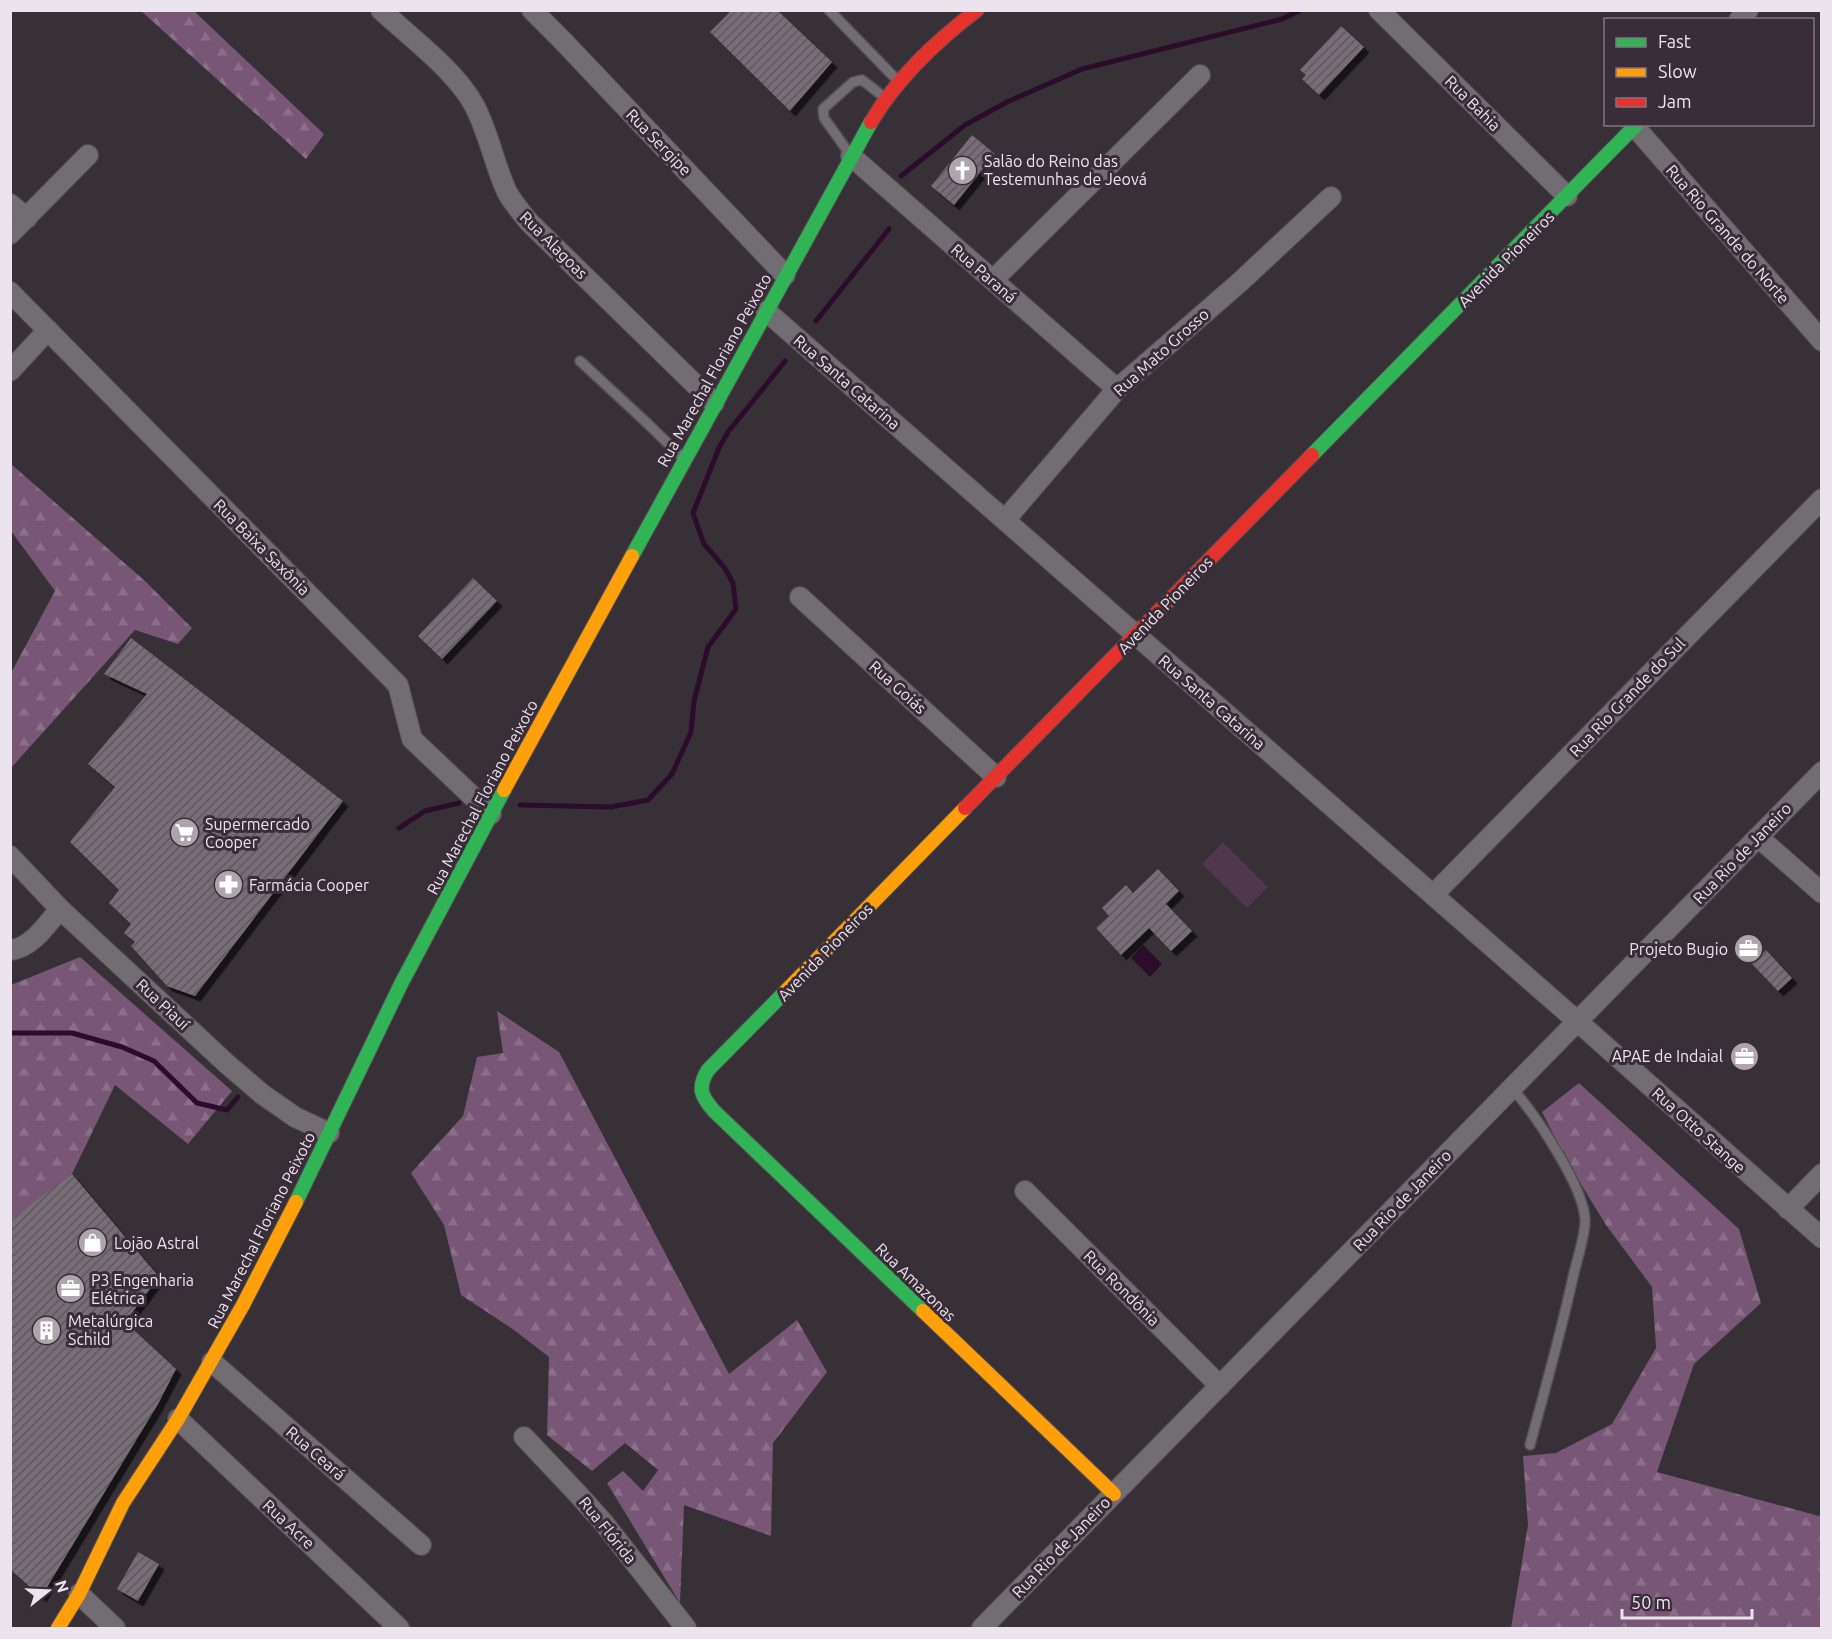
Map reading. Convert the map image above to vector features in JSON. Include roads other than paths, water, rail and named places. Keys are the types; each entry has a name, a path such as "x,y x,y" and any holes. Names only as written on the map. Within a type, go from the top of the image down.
{"street":[{"name":"Rua Alagoas","path":"381,10 459,83 473,103 507,191 529,222 714,403"},
{"name":"Rua Sergipe","path":"532,10 785,275"},
{"name":"Rua Marechal Floriano Peixoto","path":"58,1629 79,1594 123,1503 178,1419 243,1305 401,984 714,403 851,156 899,81 925,52 977,10"},
{"name":"Rua Bahia","path":"1379,10 1567,196"},
{"path":"993,280 1200,75"},
{"name":"Avenida Pioneiros","path":"700,1090 701,1080 708,1070 1636,126"},
{"name":"Rua Rio Grande do Norte","path":"1636,126 1821,341"},
{"path":"10,234 88,154"},
{"name":"Rua Paraná","path":"851,156 1118,389"},
{"name":"Rua Mato Grosso","path":"1005,520 1118,389 1240,282 1331,197"},
{"path":"10,204 27,218"},
{"name":"Rua Baixa Saxônia","path":"10,292 398,685 412,739 491,814"},
{"name":"Rua Santa Catarina","path":"766,311 1577,1022"},
{"path":"10,371 48,330"},
{"name":"Rua Rio Grande do Sul","path":"1433,895 1821,499"},
{"name":"Rua Goiás","path":"800,597 996,777"},
{"name":"Rua Rio de Janeiro","path":"988,1626 1114,1494 1821,772"},
{"path":"1758,837 1821,893"},
{"name":"Rua Piauí","path":"10,856 60,909 227,1064 262,1094 295,1117 329,1134"},
{"path":"10,950 29,944 60,909"},
{"name":"Rua Otto Stange","path":"1577,1022 1821,1238"},
{"name":"Rua Amazonas","path":"700,1090 714,1111 1114,1494"},
{"path":"1788,1209 1821,1174"},
{"name":"Rua Rondônia","path":"1025,1191 1220,1386"},
{"name":"Rua Ceará","path":"212,1362 421,1545"},
{"name":"Rua Acre","path":"178,1419 399,1629"},
{"name":"Rua Flórida","path":"524,1437 603,1522 686,1629"},
{"path":"79,1594 115,1629"}],"lane":[{"path":"829,10 899,81"},
{"path":"851,156 824,118 823,109 858,80 862,80 886,98"},
{"path":"579,361 684,459"},
{"path":"1512,1088 1523,1100 1579,1192 1585,1222 1564,1320 1530,1445"}],"waterway":[{"path":"901,176 965,125 1007,102 1082,69 1282,19 1301,10"},
{"path":"816,321 889,229"},
{"path":"520,805 611,807 648,800 672,774 691,732 694,701 708,647 736,609 733,583 724,567 704,544 693,513 719,448 728,432 785,361"},
{"path":"399,828 425,811 459,803"},
{"path":"10,1033 72,1033 122,1047 154,1061 197,1103 227,1110 238,1097"}],"place":[{"name":"Salão do Reino das Testemunhas de Jeová","path":"963,170"},
{"name":"Supermercado Cooper","path":"184,833"},
{"name":"Farmácia Cooper","path":"228,885"},
{"name":"Projeto Bugio","path":"1749,949"},
{"name":"APAE de Indaial","path":"1744,1056"},
{"name":"Lojão Astral","path":"93,1243"},
{"name":"P3 Engenharia Elétrica","path":"70,1289"},
{"name":"Metalúrgica Schild","path":"47,1330"}]}
